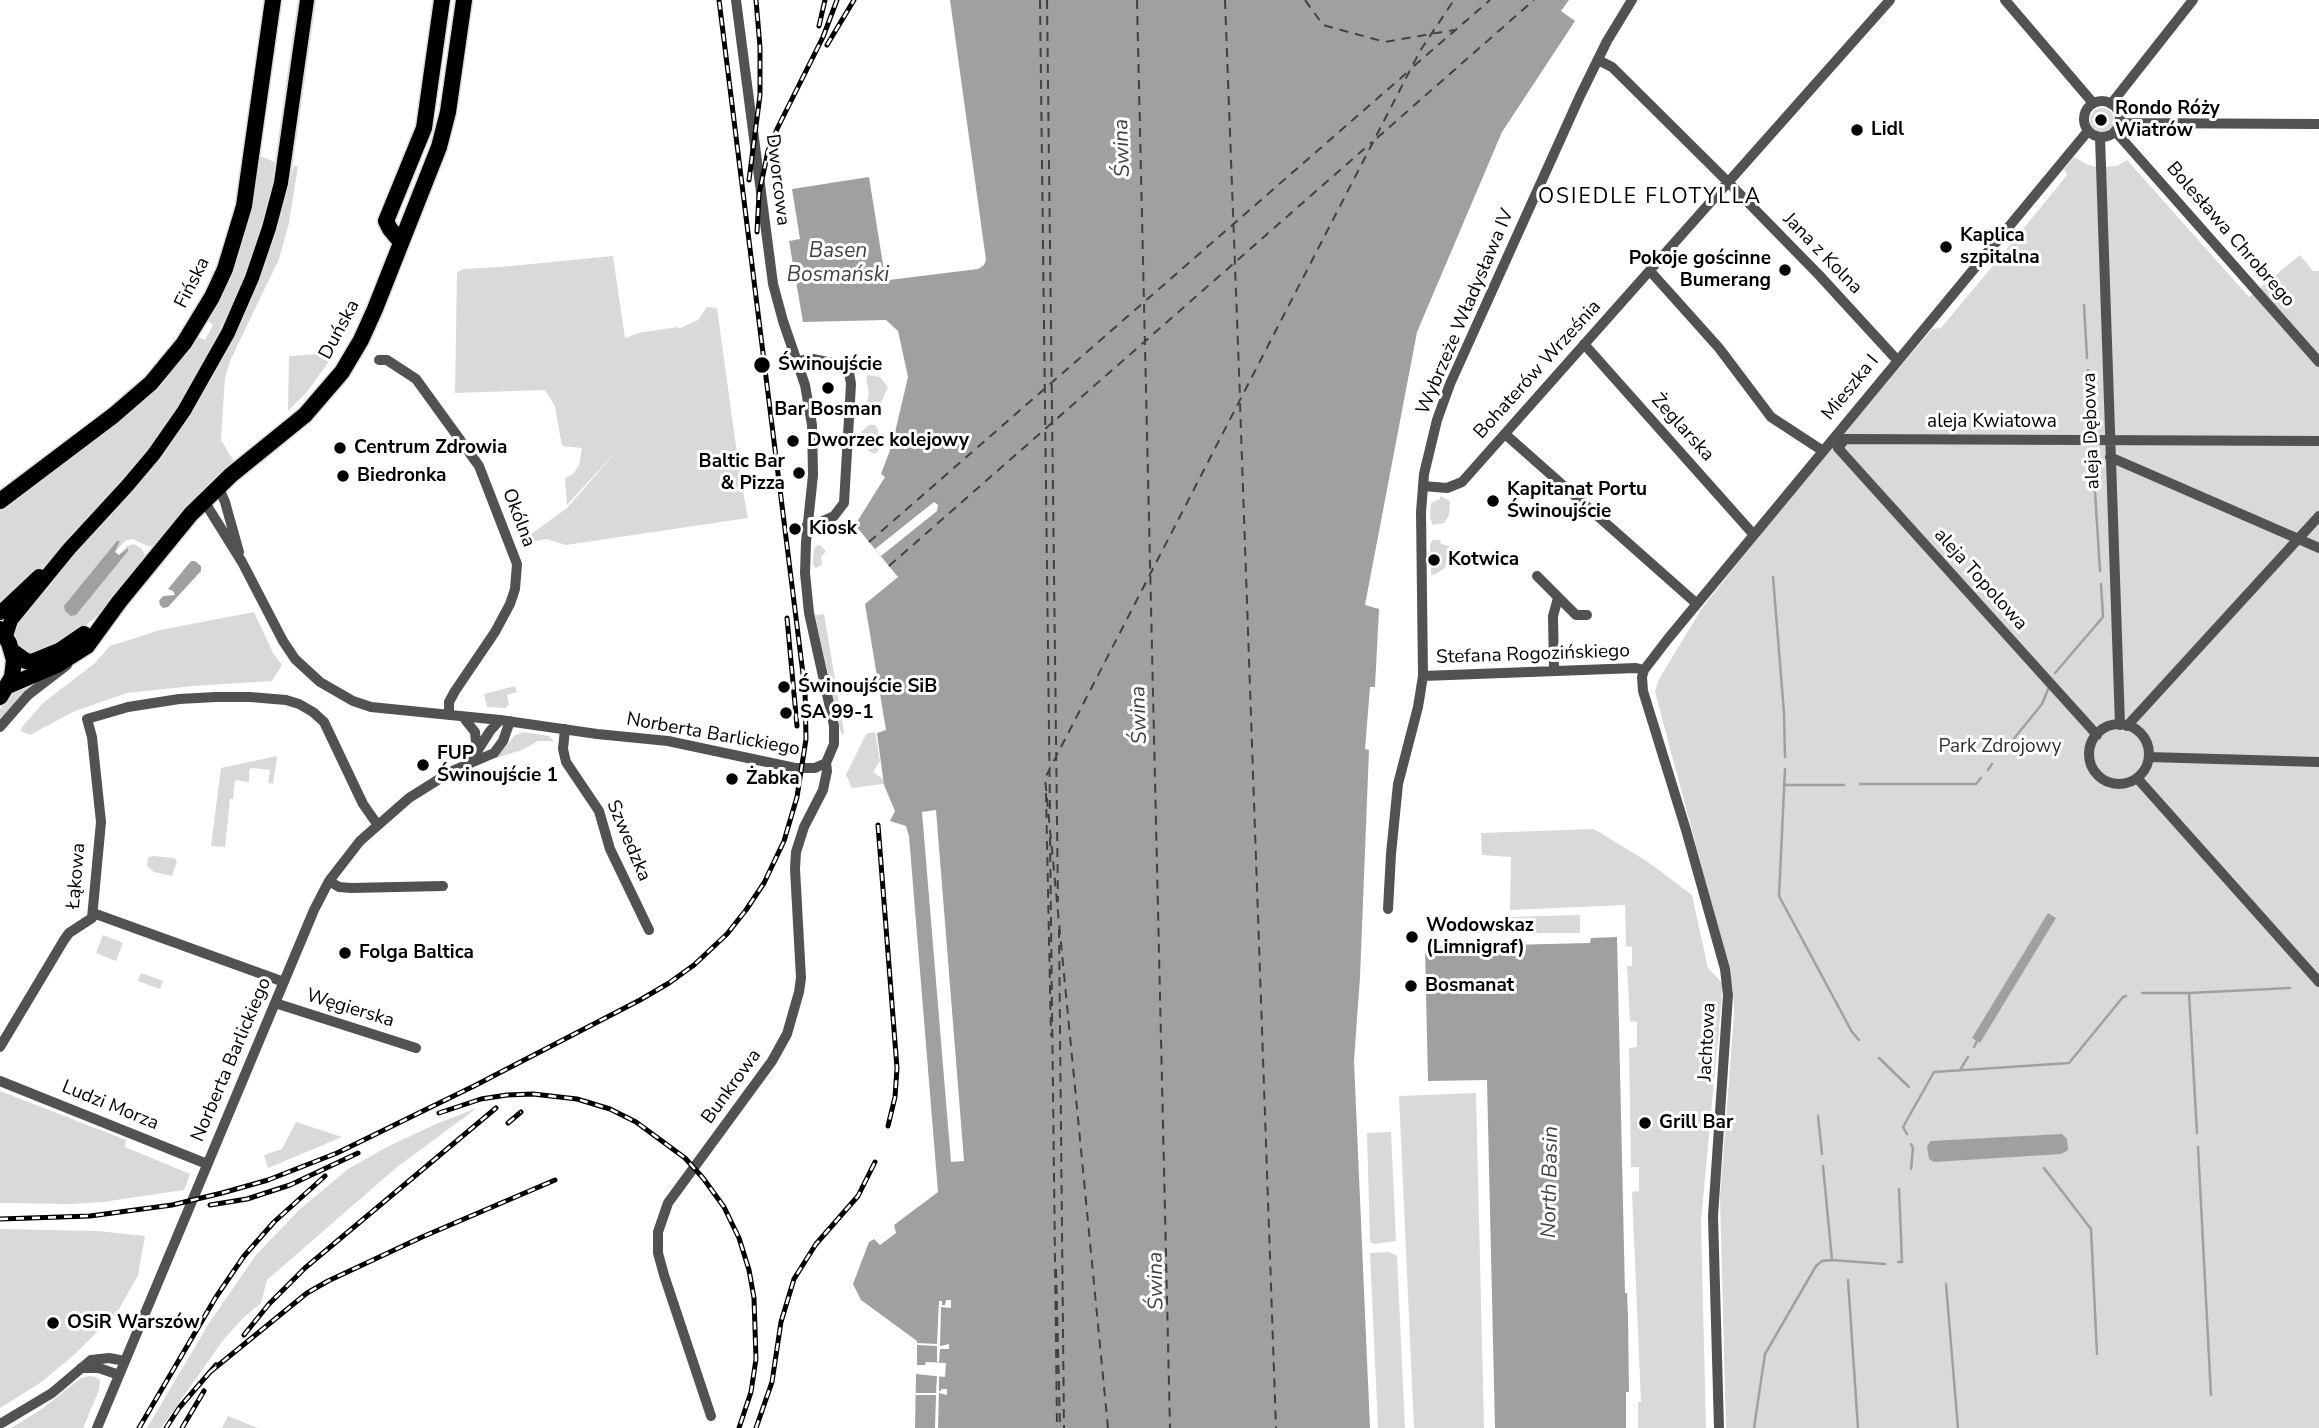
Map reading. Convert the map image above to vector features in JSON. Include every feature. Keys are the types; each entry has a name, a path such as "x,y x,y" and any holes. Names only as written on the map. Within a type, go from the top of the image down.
{"highway":[{"name":"Fińska","path":"0,501 114,415 151,383 184,343 212,297 232,251 244,206 274,0"},
{"path":"401,242 387,221 424,128 442,0"},
{"name":"Duńska","path":"4,691 87,646 119,602 204,500 305,415 335,381 361,340 444,131 464,0"},
{"name":"Duńska","path":"6,639 26,662 44,658 73,642 119,602"},
{"path":"4,691 13,669 6,639"}],"main road":[{"path":"6,639 11,620 69,549 127,486 184,411 239,309 269,228 281,183 307,0"},
{"path":"0,613 69,549"}],"street":[{"name":"Dworcowa","path":"736,0 773,284 808,400 812,425 813,475 805,573 809,613 834,726 834,744 826,763"},
{"name":"Wybrzeże Władysława IV","path":"1388,909 1398,784 1418,707 1423,676 1420,532 1423,486 1437,420 1450,384 1598,60 1632,0"},
{"name":"Bohaterów Września","path":"1423,486 1447,488 1458,485 1890,0"},
{"path":"2005,0 2094,103"},
{"path":"2111,104 2193,0"},
{"name":"Jana z Kolna","path":"1598,60 1612,67 1727,181 1898,360"},
{"path":"2117,127 2117,110 2111,104 2094,103 2085,114 2084,122 2088,131 2100,137 2109,135 2117,127 2319,124"},
{"name":"Bolesława Chrobrego","path":"2117,127 2319,362"},
{"name":"Mieszka I","path":"1644,670 2088,131"},
{"name":"aleja Dębowa","path":"2100,137 2110,457 2123,725"},
{"path":"1650,271 1719,348 1771,417 1823,451"},
{"name":"Żeglarska","path":"1584,344 1754,535"},
{"path":"797,361 813,359 842,365 849,372 852,384 844,503 834,516 814,525 807,525"},
{"name":"Okólna","path":"379,360 387,360 416,379 479,466 517,564 515,589 510,604 449,702 449,715"},
{"path":"1505,434 1697,604"},
{"name":"aleja Kwiatowa","path":"1838,448 1845,439 2319,440"},
{"name":"aleja Topolowa","path":"1838,448 2097,735"},
{"path":"2110,457 2319,548"},
{"path":"218,486 242,562"},
{"path":"204,500 242,562 282,641 305,670 353,701 371,707 449,715"},
{"path":"2123,725 2319,516"},
{"path":"1536,576 1576,615 1587,615"},
{"path":"1554,671 1553,616 1558,598"},
{"path":"0,727 28,695 64,668 87,646"},
{"name":"Stefana Rogozińskiego","path":"1423,676 1636,668 1644,670"},
{"name":"Jachtowa","path":"1644,670 1641,683 1643,691 1725,969 1728,995 1713,1216 1719,1428"},
{"name":"Łąkowa","path":"0,1047 64,940 69,933 89,921 93,913 101,822 92,737 87,719 128,707 178,699 250,697 299,704 324,722 363,804 377,824"},
{"name":"Norberta Barlickiego","path":"449,715 668,741 795,768 815,768 826,763"},
{"path":"463,717 475,733 474,757"},
{"name":"Norberta Barlickiego","path":"97,1428 314,910 329,881 343,861 377,824 420,790 474,757 494,753 503,741 505,721"},
{"name":"Norberta Barlickiego","path":"474,757 490,731 505,721"},
{"path":"2123,725 2141,734 2149,757 2143,772 2137,778 2120,784 2105,781 2098,776 2089,755 2097,735 2111,726 2123,725"},
{"name":"Szwedzka","path":"565,729 565,758 599,811 610,849 649,930"},
{"path":"2149,757 2319,762"},
{"name":"Bunkrowa","path":"711,1416 663,1275 658,1253 658,1232 668,1203 772,1061 787,1034 801,978 796,852 804,827 822,790 827,771 826,763"},
{"path":"2137,778 2319,982"},
{"path":"329,881 339,887 351,888 443,886"},
{"path":"93,913 284,982"},
{"name":"Węgierska","path":"275,1003 416,1048"},
{"name":"Ludzi Morza","path":"0,1081 207,1164"},
{"path":"0,1424 52,1393 91,1360 125,1361"},
{"path":"81,1368 99,1368 119,1376"}],"green space":[{"path":"2102,108 2110,112 2114,120 2110,128 2102,132 2094,128 2090,120 2094,112"},
{"path":"259,156 275,162 264,216 243,280 204,362 177,408 137,462 46,563 0,607 0,509 196,336 205,340 213,325 207,320 228,278 247,224"},
{"name":"Park Zdrojowy","path":"2074,157 2088,165 2100,167 2117,166 2127,160 2249,297 2300,255 2313,271 2319,271 2319,1428 1726,1428 1720,1197 1734,1014 1733,988 1655,692 1659,679 1702,608 1805,479 1932,329 1941,328 2001,256 2067,175 2064,169"},
{"path":"294,166 298,166 289,223 279,259 230,361 225,378 221,440 235,463 184,510 153,546 132,539 125,541 115,552 120,541 71,616 76,615 127,546 134,544 142,549 145,555 98,615 69,640 32,655 21,649 16,640 15,629 19,617 32,606 53,579 144,479 183,426 214,376 255,290"},
{"path":"613,256 625,338 638,333 680,328 698,320 707,307 717,308 748,518 566,545 546,539 533,542 527,537 567,508 621,446 567,505 565,478 573,474 579,465 582,448 562,446 555,406 545,390 455,393 457,272 464,269"},
{"path":"335,353 307,392 288,411 289,356"},
{"path":"868,375 880,377 888,387 878,408 873,411 866,406 869,393 866,378"},
{"path":"869,425 875,425 878,430 879,450 875,454 870,452 860,437 861,432"},
{"path":"1440,496 1450,501 1449,515 1444,523 1433,525 1430,518 1431,503 1440,499"},
{"path":"1433,540 1440,540 1441,544 1449,546 1445,568 1434,575 1431,574 1430,544"},
{"path":"820,545 826,551 821,557 822,565 816,568 813,565 814,549"},
{"path":"254,612 273,653 282,665 272,681 127,693 75,711 30,735 21,731 43,703 95,663 110,646 160,630"},
{"path":"824,614 844,732 843,735 815,615"},
{"path":"44,674 0,721 0,709 16,688"},
{"path":"515,686 517,692 507,695 509,704 506,708 487,707 484,694"},
{"path":"524,732 549,736 554,741 538,741 522,750 490,760 502,751 515,735"},
{"path":"875,732 880,761 873,772 883,779 884,784 852,788 846,775 866,734"},
{"path":"277,756 273,784 268,783 270,770 251,768 249,782 235,780 233,799 230,799 225,847 211,846 221,768"},
{"path":"1594,829 1648,862 1692,895 1708,968 1723,984 1701,1221 1706,1428 1638,1428 1638,1402 1641,1402 1632,1192 1639,1191 1639,1167 1631,1167 1629,1048 1637,1047 1637,1022 1630,1021 1627,966 1632,966 1632,947 1626,946 1625,905 1510,910 1511,857 1482,855 1481,833"},
{"path":"148,858 174,858 177,861 172,876 154,872 147,866"},
{"path":"1580,915 1580,933 1512,933 1512,917"},
{"path":"103,935 123,943 116,961 96,953"},
{"path":"141,973 163,981 160,989 138,981"},
{"path":"0,1091 126,1140 125,1147 190,1174 184,1190 103,1202 0,1203"},
{"path":"1476,1093 1484,1428 1414,1428 1399,1096"},
{"path":"477,1108 397,1167 267,1280 261,1303 224,1339 161,1428 147,1428 209,1323 256,1255 299,1210 348,1169 389,1146"},
{"path":"296,1122 342,1137 268,1168 264,1155 282,1149"},
{"path":"1391,1132 1396,1241 1375,1244 1370,1242 1367,1133"},
{"name":"OSiR Warszów","path":"0,1229 98,1231 145,1236 138,1275 118,1311 74,1355 40,1383 0,1408"},
{"path":"1389,1252 1397,1256 1405,1428 1378,1428 1370,1253"},
{"path":"89,1376 100,1380 99,1390 83,1428 11,1428 42,1409 81,1378"},
{"path":"228,1416 258,1428 222,1428"}],"water":[{"path":"950,0 1569,0 1561,11 1575,21 1502,132 1417,332 1365,605 1379,609 1375,687 1370,687 1365,749 1369,750 1354,1061 1370,1428 915,1428 916,1374 945,1377 946,1363 926,1362 925,1365 917,1365 917,1341 861,1300 853,1284 869,1242 874,1239 880,1245 896,1233 894,1225 938,1192 909,836 906,826 890,821 895,811 884,785 877,733 886,730 865,604 898,577 855,525 885,477 881,474 892,445 908,377 898,331 886,320 803,322 789,241 800,239 792,189 869,177 885,277 889,280 978,269 984,265 986,260"},
{"path":"117,541 120,541 115,552 119,555 128,548 128,551 76,615 71,616 64,606"},
{"path":"191,561 201,566 201,571 168,607 163,608 159,601 163,596 175,595 168,589"},
{"path":"2048,913 2056,918 1980,1043 1972,1038"},
{"name":"North Basin","path":"1617,937 1625,1293 1628,1316 1629,1392 1626,1392 1626,1428 1495,1428 1487,1080 1428,1081 1425,947 1590,943 1591,938"},
{"path":"2062,1134 2067,1139 2068,1150 2061,1154 1934,1162 1929,1159 1927,1146 1931,1141"}],"pier":[{"path":"934,502 938,505 937,511 881,556 875,549"},
{"path":"936,810 964,1161 951,1162 922,812"},
{"path":"946,1300 951,1300 951,1308 941,1307 940,1346 949,1344 949,1349 940,1349 937,1362 937,1346 917,1343 937,1344 939,1301 945,1305"},
{"path":"937,1376 939,1391 947,1389 947,1395 939,1393 938,1428 935,1428 936,1395 915,1395 936,1393"}],"waterway":[{"path":"2084,305 2087,358"},
{"path":"2088,370 2090,419"},
{"path":"2093,460 2100,571"},
{"path":"1773,577 1785,757"},
{"path":"2055,673 2103,617 2101,584"},
{"path":"2003,752 2042,704 2049,687"},
{"path":"1988,770 1992,764"},
{"path":"1785,769 1779,896 1852,1032 1859,1040"},
{"path":"1860,784 1976,784 1981,778"},
{"path":"1784,785 1844,785"},
{"path":"2189,993 2290,988"},
{"path":"2142,993 2189,993 2197,1133"},
{"path":"1907,1134 1903,1127 1934,1072 2069,1063 2126,996"},
{"path":"1974,1047 1977,1041"},
{"path":"1960,1070 1968,1057"},
{"path":"1879,1058 1909,1087"},
{"path":"1818,1116 1822,1154"},
{"path":"1911,1144 1911,1169"},
{"path":"2198,1147 2211,1395"},
{"path":"1823,1166 1832,1260 1885,1264"},
{"path":"2044,1168 2091,1229 2097,1354"},
{"path":"1898,1262 1902,1262 1899,1189"},
{"path":"1754,1428 1765,1354 1816,1266 1822,1261 1832,1260"},
{"path":"1848,1280 1858,1428"},
{"path":"1946,1284 1958,1428"}],"ferry route":[{"path":"1040,0 1050,811"},
{"path":"1047,0 1058,902"},
{"path":"1137,0 1170,1428"},
{"path":"1225,0 1240,398"},
{"path":"1305,0 1323,25 1385,42 1454,30"},
{"path":"1108,1428 1045,778 1420,51 1454,0"},
{"path":"1414,66 1490,0"},
{"path":"1377,138 1534,0"},
{"path":"869,542 1410,70"},
{"path":"889,566 1372,142"},
{"path":"1240,403 1276,1428"},
{"path":"1046,793 1051,1036"},
{"path":"1050,837 1057,1428"},
{"path":"1059,929 1064,1428"},
{"path":"1056,1269 1060,1428"}],"railway":[{"path":"0,1219 90,1216 172,1205 268,1180 337,1153 474,1086 669,983 694,965 727,934 764,883 784,841 797,797 806,739 805,690 719,0"},
{"path":"749,180 760,95 756,0"},
{"path":"819,26 825,0"},
{"path":"757,232 759,194 768,151 823,37 837,0"},
{"path":"827,45 854,0"},
{"path":"787,618 797,726"},
{"path":"878,825 897,1068 895,1097 888,1126"},
{"path":"439,1113 481,1099 507,1095 533,1094 577,1099 610,1109 636,1122 685,1158 724,1207 739,1238 749,1270 754,1298 756,1359 751,1392 739,1428"},
{"path":"244,1335 269,1304 305,1268 496,1108"},
{"path":"508,1123 521,1112"},
{"path":"210,1205 247,1199 290,1185 358,1153"},
{"path":"756,1428 772,1382 781,1322 794,1279 816,1244 858,1196 875,1162"},
{"path":"139,1428 216,1297 244,1256 274,1222 325,1176"},
{"path":"210,1372 307,1293 328,1281 555,1180"},
{"path":"166,1428 179,1408 216,1365"},
{"path":"182,1428 204,1391"}],"place":[{"name":"Rondo Róży Wiatrów","path":"2101,120"},
{"name":"Lidl","path":"1857,130"},
{"name":"Kaplica szpitalna","path":"1946,247"},
{"name":"Pokoje gościnne Bumerang","path":"1785,270"},
{"name":"Świnoujście","path":"762,365"},
{"name":"Bar Bosman","path":"828,388"},
{"name":"Dworzec kolejowy","path":"793,441"},
{"name":"Centrum Zdrowia","path":"340,448"},
{"name":"Baltic Bar & Pizza","path":"799,473"},
{"name":"Biedronka","path":"343,476"},
{"name":"Kapitanat Portu Świnoujście","path":"1493,501"},
{"name":"Kiosk","path":"795,529"},
{"name":"Kotwica","path":"1434,560"},
{"name":"Świnoujście SiB","path":"784,687"},
{"name":"SA 99-1","path":"786,713"},
{"name":"FUP Świnoujście 1","path":"423,765"},
{"name":"Żabka","path":"732,779"},
{"name":"Wodowskaz (Limnigraf)","path":"1412,937"},
{"name":"Folga Baltica","path":"345,953"},
{"name":"Bosmanat","path":"1411,986"},
{"name":"Grill Bar","path":"1645,1123"},
{"name":"OSiR Warszów","path":"53,1323"}],"district":[{"name":"OSIEDLE FLOTYLLA","path":"1650,198"}],"water label":[{"name":"Świna","path":"1123,148"},
{"name":"Basen Bosmański","path":"838,264"},
{"name":"Świna","path":"1140,715"},
{"name":"Świna","path":"1157,1281"}]}
